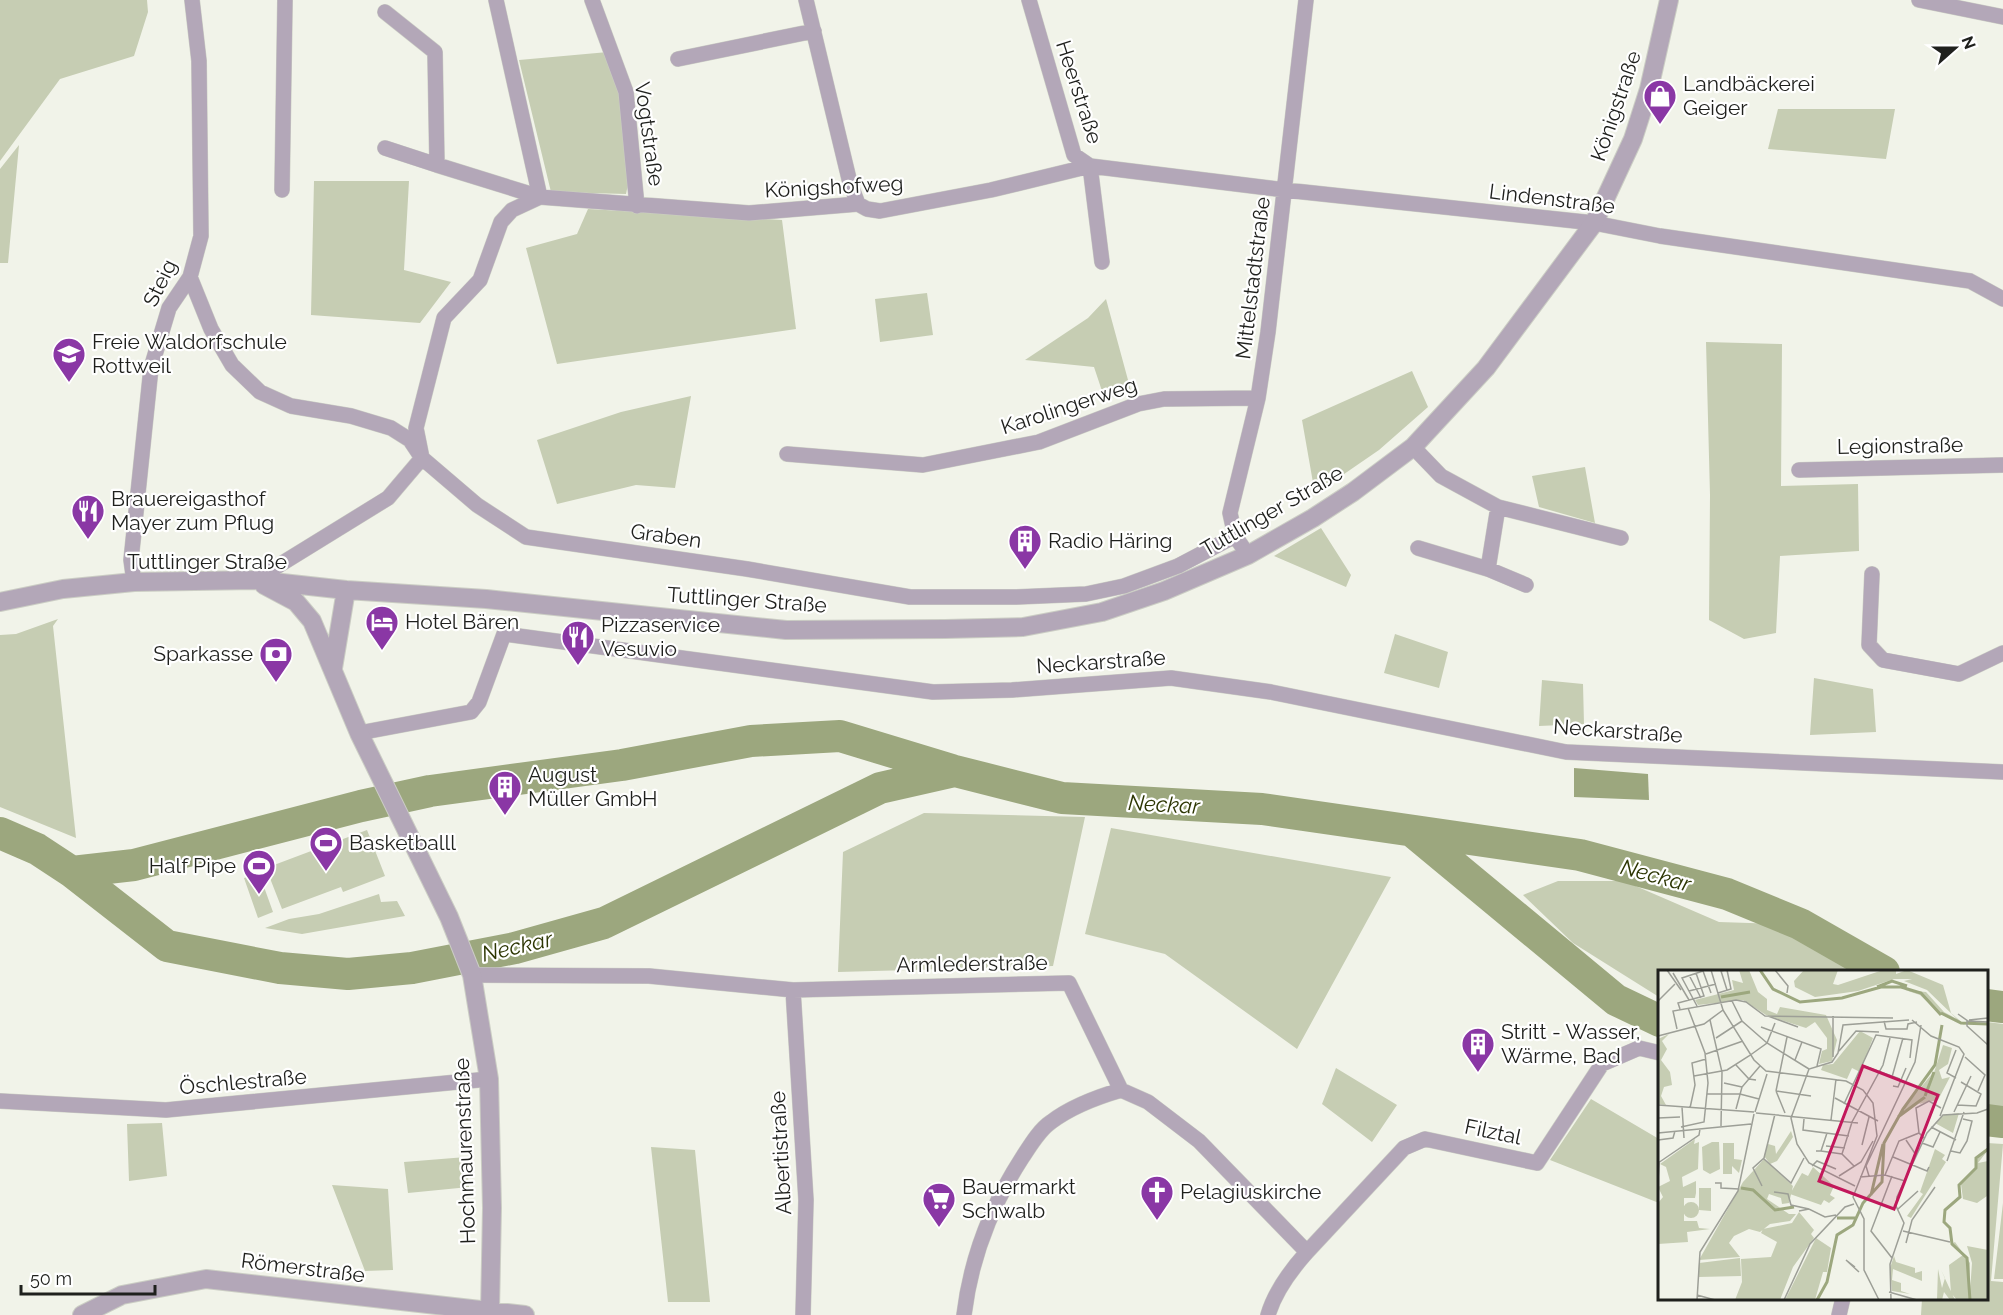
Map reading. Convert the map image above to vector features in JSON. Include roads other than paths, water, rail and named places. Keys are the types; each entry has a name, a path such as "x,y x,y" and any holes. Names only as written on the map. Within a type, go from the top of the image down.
{"street":[{"name":"Steig","path":"134,582 132,548 151,368 169,308 190,277 201,236 199,61 192,0"},
{"path":"282,190 285,0"},
{"path":"255,580 388,498 422,458 416,428 444,318 480,280 501,222 512,210 540,196 495,0"},
{"name":"Vogtstraße","path":"591,0 626,92 637,206"},
{"path":"806,0 850,183 858,204"},
{"name":"Heerstraße","path":"1029,0 1074,155 1090,165 1102,262"},
{"name":"Mittelstadtstraße","path":"1248,555 1235,536 1230,513 1258,398 1285,190 1306,0"},
{"name":"Königstraße","path":"1594,223 1633,139 1649,89 1669,0"},
{"path":"1919,0 2003,17"},
{"path":"385,12 435,52 437,165"},
{"path":"678,59 814,31"},
{"name":"Königshofweg","path":"385,148 540,196 637,206 749,213 858,204 867,209 880,211 991,190 1090,165"},
{"name":"Lindenstraße","path":"1090,165 1285,190 1594,223 1660,236 1970,281 2003,299"},
{"name":"Tuttlinger Straße","path":"0,602 63,589 134,582 255,580 346,590 486,599 786,630 1023,627 1102,612 1164,591 1248,555 1313,518 1413,447 1486,368 1594,223"},
{"name":"Graben","path":"190,277 211,329 232,365 260,392 291,406 351,416 391,428 410,440 422,458 477,505 526,537 747,569 910,597 1086,594 1124,586 1178,567 1235,536"},
{"name":"Karolingerweg","path":"787,454 924,465 1039,442 1138,404 1164,399 1258,398"},
{"path":"1413,447 1441,476 1498,507 1621,538"},
{"name":"Legionstraße","path":"1799,470 2003,465"},
{"path":"1488,569 1498,507"},
{"path":"1418,548 1488,569 1526,585"},
{"path":"1872,574 1869,645 1883,660 1959,674 2003,653"},
{"name":"Hochmaurenstraße","path":"255,580 296,602 312,621 359,733 450,917 472,975 489,1079 492,1208 490,1311"},
{"path":"333,670 346,590"},
{"name":"Neckarstraße","path":"359,733 471,712 479,702 504,634 933,692 1012,690 1171,678 1272,692 1566,752 2003,772"},
{"name":"Armlederstraße","path":"472,975 649,976 793,990 1069,983 1121,1089"},
{"name":"Albertistraße","path":"793,990 806,1200 803,1315"},
{"name":"Filztal","path":"1307,1252 1404,1148 1425,1139 1537,1163 1602,1064 1639,1048 1658,1053"},
{"name":"Öschlestraße","path":"0,1101 166,1110 489,1079"},
{"path":"964,1315 967,1288 979,1244 998,1194 1030,1146 1049,1123 1078,1105 1121,1089 1148,1102 1199,1141 1307,1252 1293,1268 1273,1300 1269,1315"},
{"name":"Römerstraße","path":"82,1315 122,1295 206,1279 525,1315"},
{"path":"1839,1315 1844,1300"}],"waterway":[{"name":"Neckar","path":"72,872 134,865 361,806 430,791 622,765 751,741 840,736 952,770"},
{"name":"Neckar","path":"0,833 37,849 72,872 167,946 280,968 348,974 412,968 515,948 604,923 880,788 955,771 1062,798 1262,809 1580,855 1727,894 1800,924 1880,970"},
{"name":"Neckar","path":"1412,831 1616,1000 1658,1020"},
{"name":"Neckar","path":"1988,1005 2003,1007"},
{"name":"Neckar","path":"1988,1120 2003,1122"}],"place":[{"name":"Landbäckerei Geiger","path":"1660,125"},
{"name":"Freie Waldorfschule Rottweil","path":"69,383"},
{"name":"Brauereigasthof Mayer zum Pflug","path":"88,540"},
{"name":"Radio Häring","path":"1025,570"},
{"name":"Hotel Bären","path":"382,651"},
{"name":"Pizzaservice Vesuvio","path":"578,666"},
{"name":"Sparkasse","path":"276,683"},
{"name":"August Müller GmbH","path":"505,816"},
{"name":"Basketballl","path":"326,872"},
{"name":"Half Pipe","path":"259,895"},
{"name":"Stritt - Wasser, Wärme, Bad","path":"1478,1073"},
{"name":"Pelagiuskirche","path":"1157,1221"},
{"name":"Bauermarkt Schwalb","path":"939,1228"}]}
